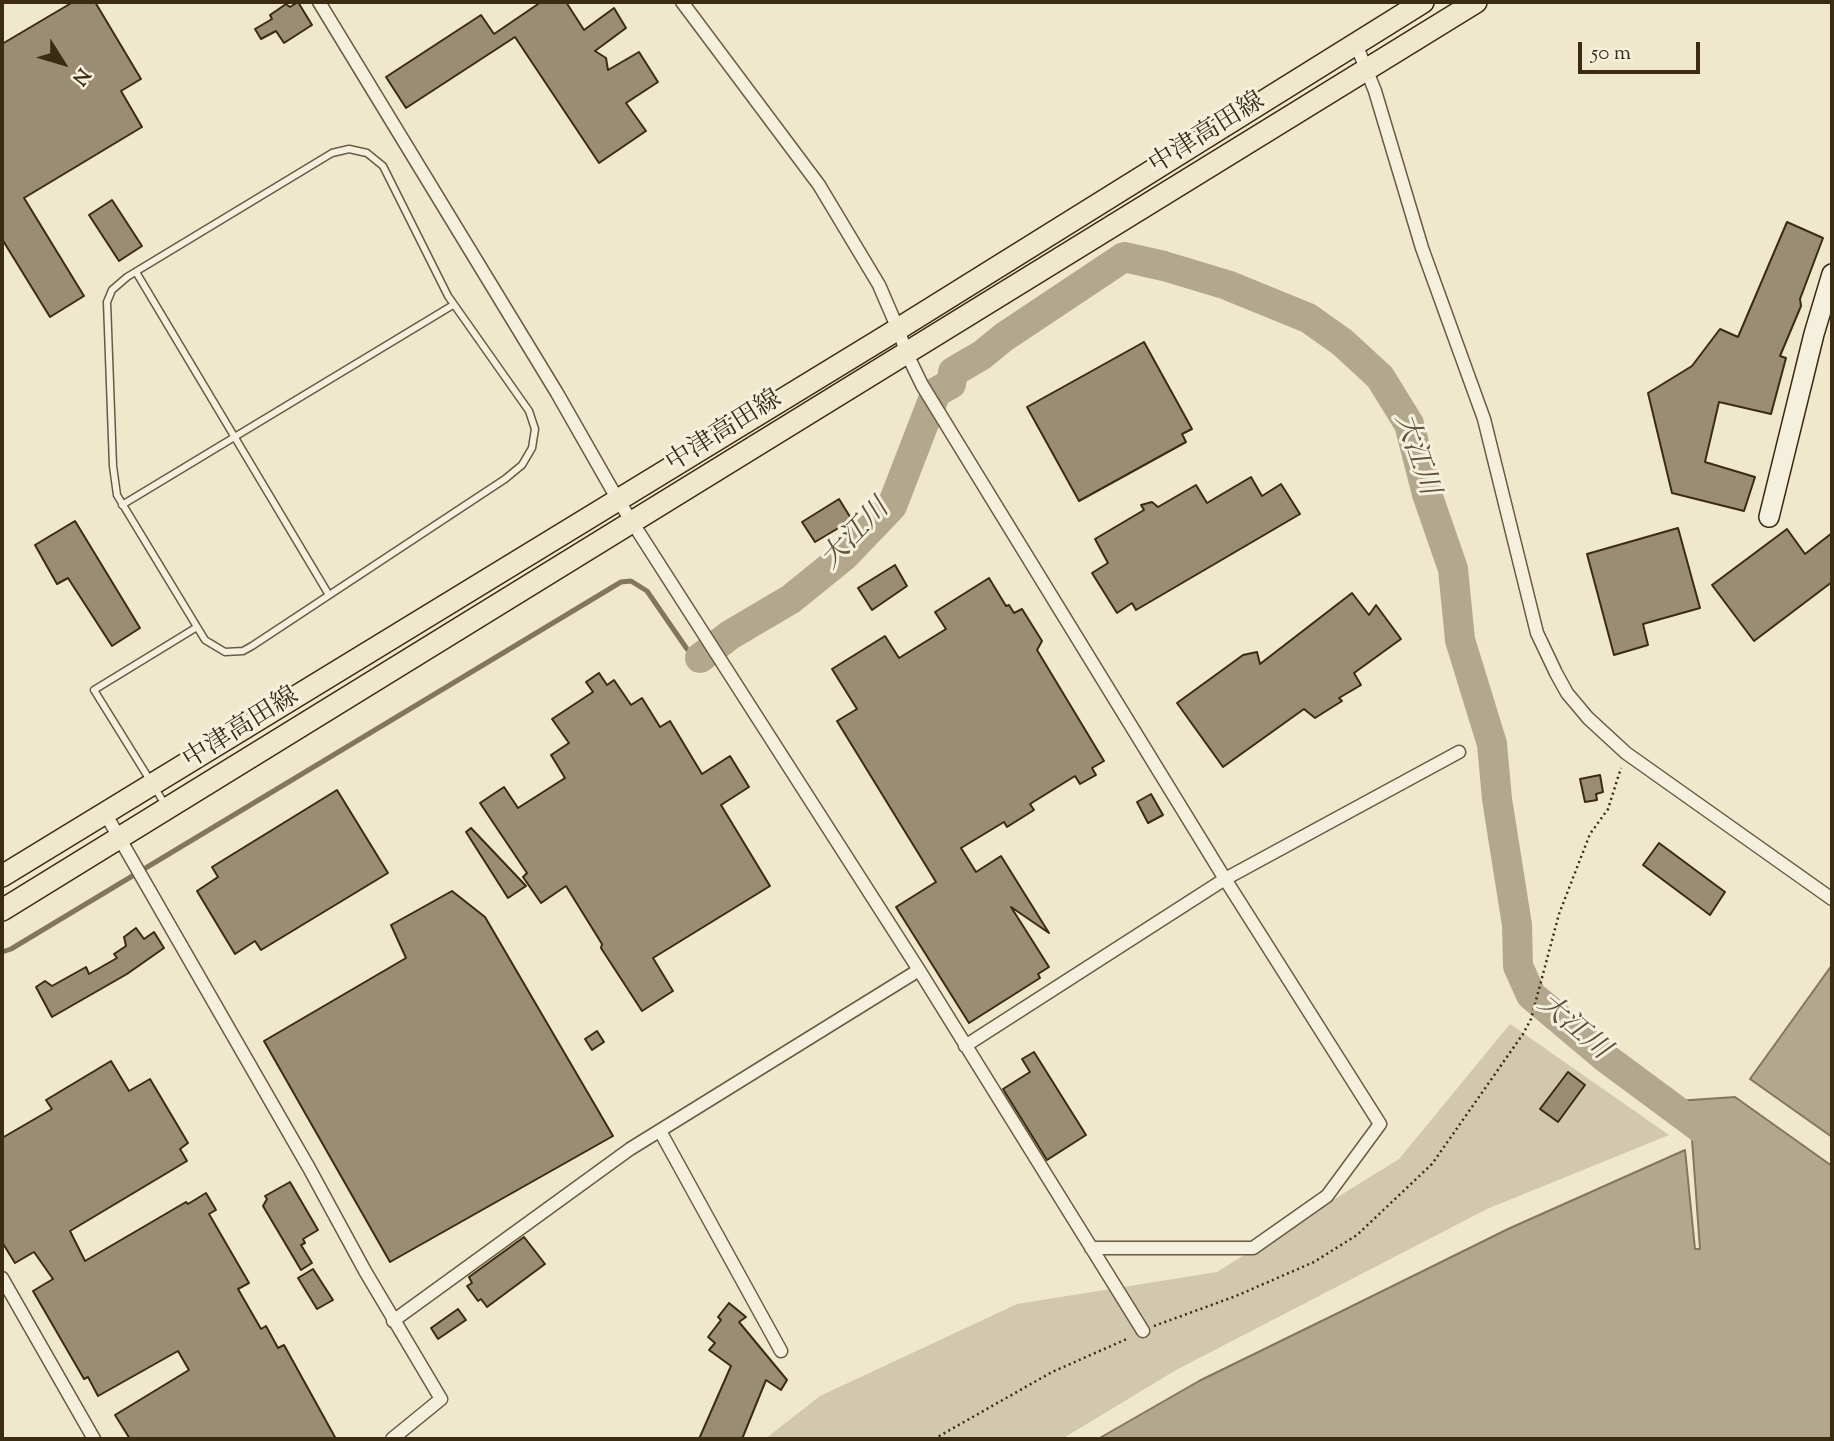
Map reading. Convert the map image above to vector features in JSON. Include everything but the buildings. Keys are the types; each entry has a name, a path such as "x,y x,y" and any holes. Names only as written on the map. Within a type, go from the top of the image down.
{"main road":[{"name":"中津高田線","path":"2,876 898,329 1423,2"},
{"name":"中津高田線","path":"2,910 1476,2"}],"street":[{"path":"319,2 557,393 618,500 919,970 1143,1331"},
{"path":"682,2 819,185 879,285 922,385 1225,879 1380,1124 1327,1196 1253,1248 1091,1248"},
{"path":"1356,44 1368,69 1410,212 1484,419 1537,633 1567,693 1588,718 1626,753 1832,899"},
{"path":"1769,517 1814,334 1832,274"},
{"path":"965,1046 1225,879 1459,752"},
{"path":"105,813 440,1399 392,1439"},
{"path":"393,1321 630,1149 919,970"},
{"path":"660,1131 781,1351"},
{"path":"2,1278 94,1439"}],"lane":[{"path":"349,149 368,153 383,166 453,305 525,403 534,429 528,457 513,473 243,651 234,653 218,649 205,640 122,505 115,482 106,312 111,290 136,272 332,153 349,149"},
{"path":"136,272 329,596"},
{"path":"122,505 453,305"},
{"path":"168,808 94,690 197,627"}],"path":[{"path":"934,1439 1052,1372 1164,1320 1236,1296 1314,1262 1357,1235 1432,1164 1531,1019 1559,914 1590,834 1608,809 1626,753"}],"shaded area":[{"path":"1832,965 1832,1137 1750,1079"},
{"path":"1510,1024 1669,1135 1487,1209 1176,1370 1062,1439 765,1439 820,1396 1017,1304 1217,1272 1399,1159"},
{"path":"1735,1097 1832,1166 1832,1439 1098,1439 1199,1381 1508,1229 1685,1150 1695,1249 1700,1249 1692,1139 1664,1117 1676,1101"}],"waterway":[{"name":"大江川","path":"700,658 730,635 791,599 844,556 892,506 936,392 951,384 953,372 1124,257 1227,285 1308,318 1342,342 1380,377 1409,424 1427,494 1453,569 1460,640 1492,744 1497,799 1517,925 1518,966 1531,995 1607,1059 1703,1130"},
{"path":"2,952 621,582 631,581 647,591 687,649 700,658"}]}
